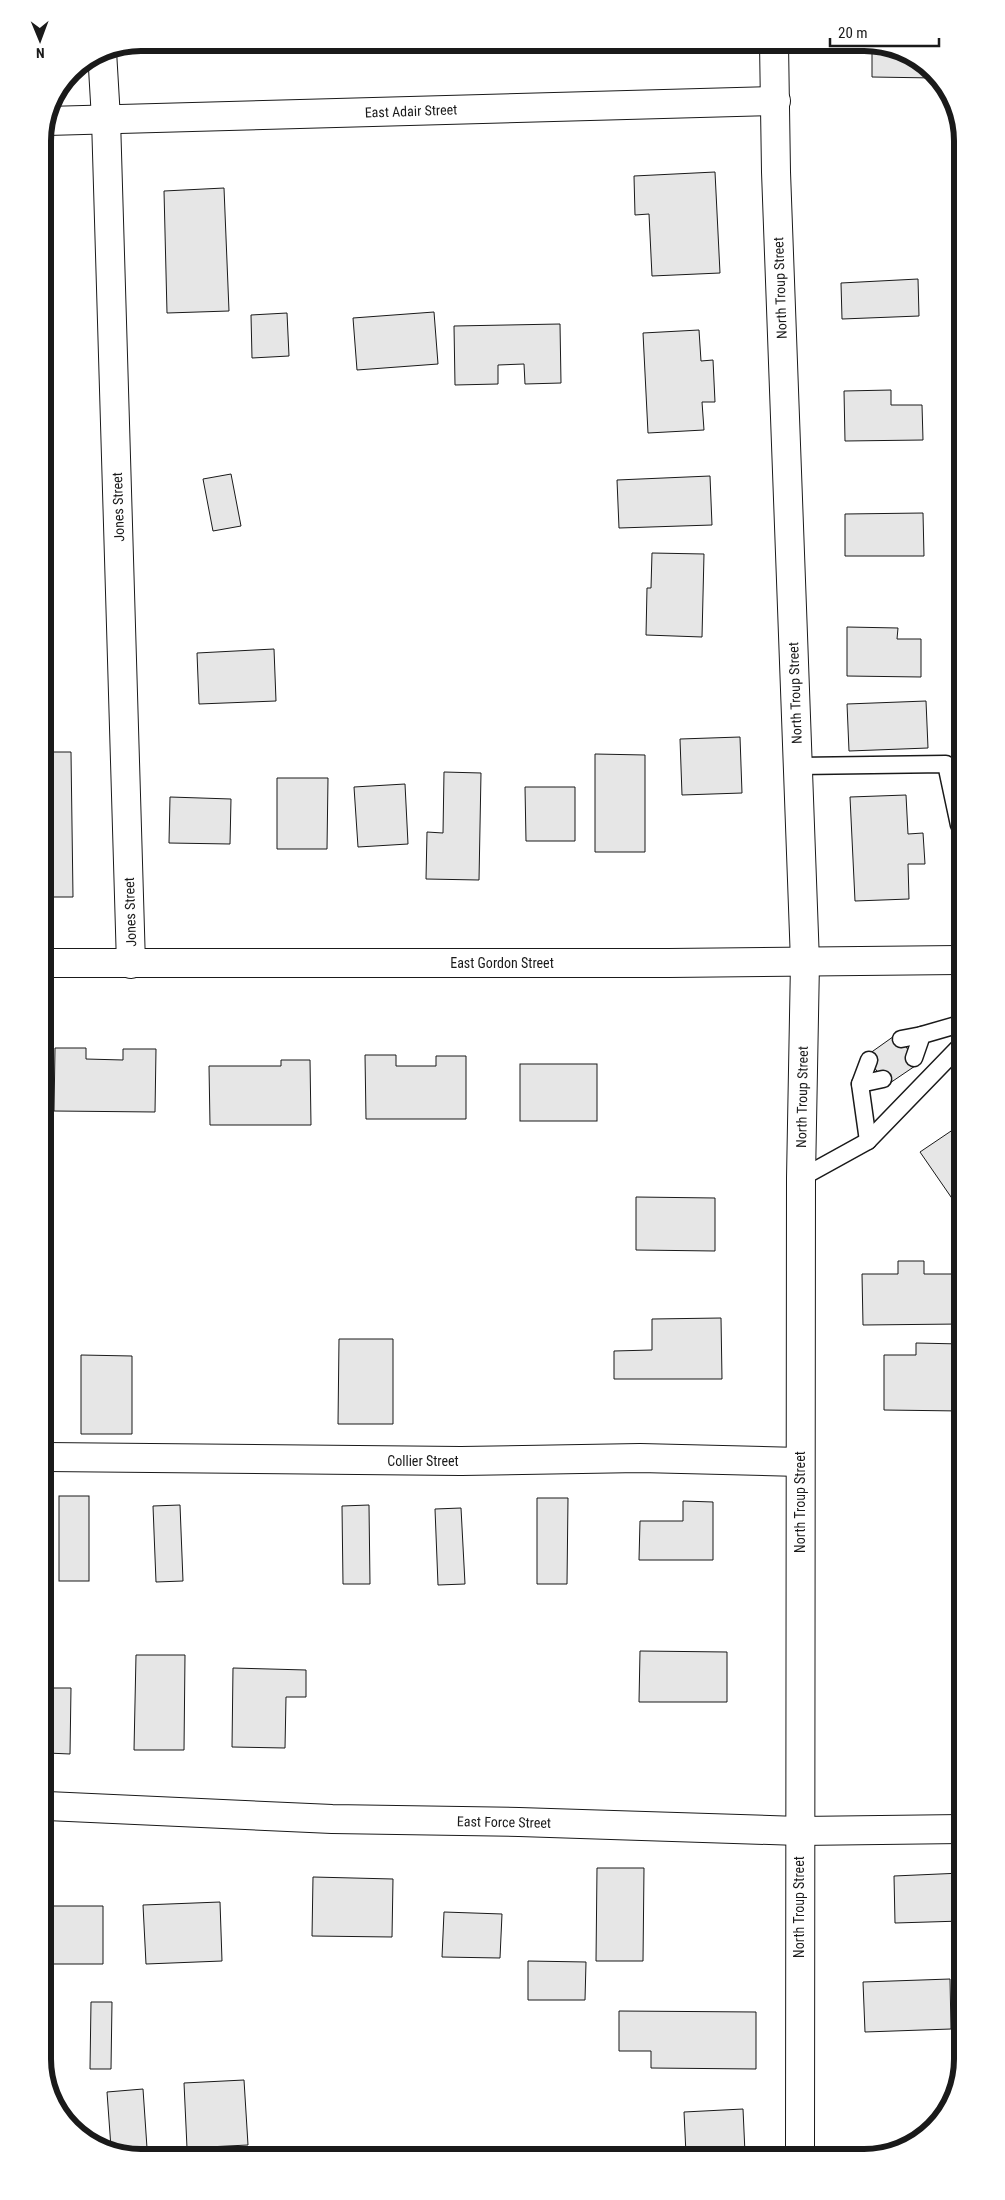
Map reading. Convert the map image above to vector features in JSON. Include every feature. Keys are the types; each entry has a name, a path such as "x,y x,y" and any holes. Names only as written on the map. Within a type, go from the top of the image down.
{"street":[{"name":"North Troup Street","path":"774,51 776,172 805,962 801,1178 800,2149"},
{"name":"Jones Street","path":"103,60 106,119 131,964"},
{"name":"East Adair Street","path":"54,121 776,101"},
{"name":"East Gordon Street","path":"51,963 954,960"},
{"name":"Collier Street","path":"51,1458 413,1461 640,1458 800,1462"},
{"name":"East Force Street","path":"51,1806 332,1819 529,1822 799,1831 954,1829"}],"lane":[{"path":"798,766 946,764 954,802"},
{"path":"901,1039 954,1026"},
{"path":"914,1058 922,1034"},
{"path":"801,1178 868,1141 954,1052"},
{"path":"868,1141 860,1084 869,1060"},
{"path":"860,1084 883,1080"}],"building":[{"path":"872,52 893,56 909,63 927,78 872,77"},
{"path":"715,172 720,273 652,276 649,214 635,215 634,176"},
{"path":"224,188 229,311 167,313 164,191"},
{"path":"918,279 919,316 842,319 841,283"},
{"path":"434,312 438,364 357,370 353,318"},
{"path":"287,313 289,356 252,358 251,315"},
{"path":"560,324 561,383 525,384 524,364 498,365 498,384 455,385 454,326"},
{"path":"699,330 701,361 713,360 715,402 702,402 704,430 648,433 643,333"},
{"path":"891,390 891,405 922,405 923,440 845,441 844,391"},
{"path":"231,474 241,526 213,531 203,479"},
{"path":"710,476 712,525 619,528 617,480"},
{"path":"923,513 924,556 845,556 845,514"},
{"path":"652,553 704,554 702,637 646,635 647,588 651,588"},
{"path":"847,627 898,628 897,639 921,639 921,677 847,676"},
{"path":"274,649 276,701 199,704 197,653"},
{"path":"926,701 928,748 849,751 847,704"},
{"path":"740,737 742,793 682,795 680,739"},
{"path":"51,752 71,752 73,897 51,897"},
{"path":"595,754 645,755 645,852 595,852"},
{"path":"444,772 481,773 479,880 426,879 427,832 443,833"},
{"path":"277,778 328,778 327,849 277,849"},
{"path":"405,784 408,844 358,847 354,787"},
{"path":"525,787 575,787 575,841 526,841"},
{"path":"906,795 908,834 923,833 925,864 908,864 909,899 855,901 850,797"},
{"path":"170,797 231,799 230,844 169,843"},
{"path":"897,1034 918,1064 887,1085 866,1056"},
{"path":"55,1048 86,1048 86,1059 123,1060 123,1049 156,1049 155,1112 54,1111"},
{"path":"365,1055 396,1055 396,1066 436,1066 436,1056 466,1056 466,1119 366,1119"},
{"path":"281,1060 310,1060 311,1125 210,1125 209,1066 281,1066"},
{"path":"520,1064 597,1064 597,1121 520,1121"},
{"path":"954,1129 954,1201 920,1152"},
{"path":"636,1197 715,1198 715,1251 636,1250"},
{"path":"898,1261 924,1261 924,1274 954,1274 954,1324 863,1325 862,1274 898,1274"},
{"path":"721,1318 722,1379 614,1379 614,1351 652,1350 652,1319"},
{"path":"339,1339 393,1339 393,1424 338,1424"},
{"path":"916,1343 954,1344 954,1411 884,1410 884,1355 916,1355"},
{"path":"81,1355 132,1356 132,1434 81,1434"},
{"path":"59,1496 89,1496 89,1581 59,1581"},
{"path":"537,1498 568,1498 567,1584 537,1584"},
{"path":"683,1501 713,1502 713,1560 639,1560 640,1521 683,1521"},
{"path":"180,1505 183,1581 156,1582 153,1506"},
{"path":"369,1505 370,1584 343,1584 342,1506"},
{"path":"461,1508 465,1584 438,1585 435,1509"},
{"path":"640,1651 727,1652 727,1702 639,1702"},
{"path":"136,1655 185,1655 184,1750 134,1750"},
{"path":"233,1668 306,1670 306,1697 286,1697 285,1748 232,1747"},
{"path":"51,1688 71,1688 70,1754 51,1753"},
{"path":"597,1868 644,1868 643,1961 596,1961"},
{"path":"954,1873 954,1921 895,1923 894,1876"},
{"path":"313,1877 393,1879 392,1937 312,1936"},
{"path":"220,1902 222,1961 146,1964 143,1905"},
{"path":"51,1906 103,1906 103,1964 51,1964"},
{"path":"444,1912 502,1914 500,1958 442,1957"},
{"path":"528,1961 586,1962 585,2000 528,2000"},
{"path":"950,1979 951,2029 865,2032 863,1982"},
{"path":"91,2002 112,2002 111,2069 90,2069"},
{"path":"619,2011 756,2012 756,2069 651,2068 651,2051 619,2051"},
{"path":"244,2080 248,2145 187,2148 184,2083"},
{"path":"143,2089 147,2148 135,2149 111,2143 107,2092"},
{"path":"743,2109 745,2149 686,2149 684,2112"}]}
